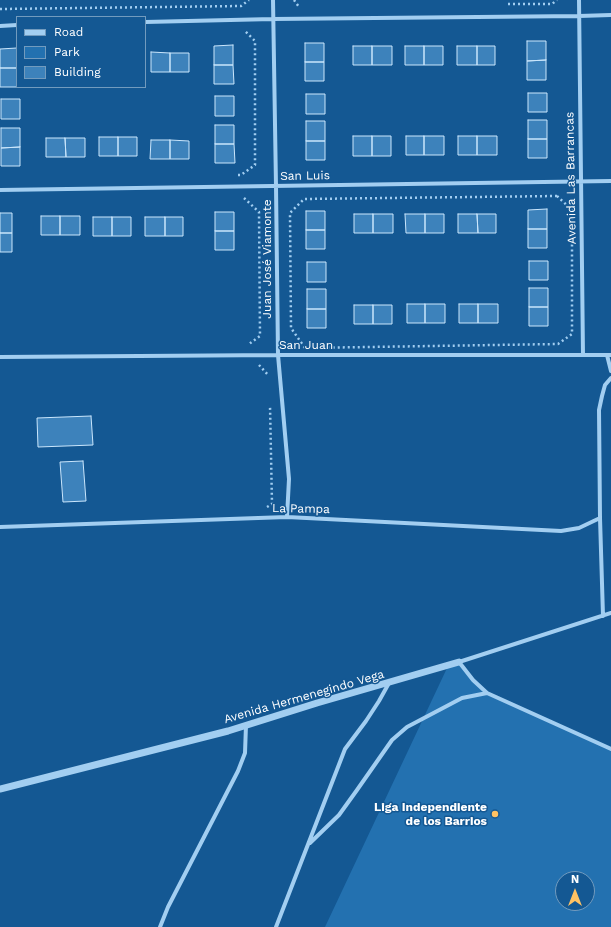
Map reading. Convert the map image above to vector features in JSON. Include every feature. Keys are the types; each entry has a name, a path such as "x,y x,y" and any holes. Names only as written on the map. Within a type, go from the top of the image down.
{"street":[{"name":"Juan José Viamonte","path":"273,0 278,355 289,479 287,517"},
{"name":"Avenida Las Barrancas","path":"579,0 583,355"},
{"path":"146,22 611,15"},
{"path":"0,26 16,25"},
{"name":"San Luis","path":"0,190 611,182"},
{"path":"609,355 611,371"},
{"name":"San Juan","path":"0,357 609,355"},
{"path":"603,616 600,518 600,410 602,396 606,385 611,378"},
{"name":"La Pampa","path":"0,527 287,517 561,531 579,528 600,518"},
{"name":"Avenida Hermenegindo Vega","path":"0,789 220,733 459,662 611,613"},
{"path":"459,662 473,680 487,693 611,749"},
{"path":"276,927 345,749 380,701 388,683"},
{"path":"308,844 339,815 392,740 407,727 462,698 487,693"},
{"path":"160,927 168,907 238,771 244,753 246,725"}],"path":[{"path":"0,9 240,6 249,0"},
{"path":"233,175 240,175 255,165 255,41 240,26"},
{"path":"557,196 572,210 572,334 558,344 305,348 291,328 290,213 304,199 557,196"},
{"path":"237,198 245,198 259,212 260,336 245,346"},
{"path":"256,362 270,376"},
{"path":"266,508 272,504 270,400"}],"green space":[{"name":"Liga Independiente de los Barrios","path":"459,662 487,693 611,749 611,927 325,927 448,666"}],"building":[{"path":"527,41 546,41 546,60 527,61"},
{"path":"305,43 324,43 324,62 305,62"},
{"path":"233,45 233,65 214,65 214,46"},
{"path":"353,46 372,46 372,65 353,65"},
{"path":"372,46 392,46 392,65 372,65"},
{"path":"405,46 424,46 424,65 405,65"},
{"path":"424,46 443,46 443,65 424,65"},
{"path":"457,46 477,46 477,65 457,65"},
{"path":"477,46 495,46 495,65 477,65"},
{"path":"16,48 16,68 0,68 0,49"},
{"path":"151,52 170,53 170,72 151,72"},
{"path":"170,53 189,53 189,72 170,72"},
{"path":"546,60 546,80 527,80 527,61"},
{"path":"305,62 324,62 324,81 305,81"},
{"path":"214,65 233,65 234,84 214,84"},
{"path":"0,68 16,68 16,87 0,87"},
{"path":"528,93 547,93 547,112 528,112"},
{"path":"306,94 325,94 325,114 306,114"},
{"path":"215,96 234,96 234,116 215,116"},
{"path":"1,99 20,99 20,119 1,119"},
{"path":"528,120 547,120 547,139 528,139"},
{"path":"306,121 325,121 325,141 306,141"},
{"path":"215,125 234,125 234,144 215,144"},
{"path":"1,128 20,128 20,147 1,148"},
{"path":"353,136 372,136 372,156 353,156"},
{"path":"372,136 391,136 391,156 372,156"},
{"path":"406,136 424,136 424,155 406,155"},
{"path":"424,136 444,136 444,155 424,155"},
{"path":"458,136 477,136 477,155 458,155"},
{"path":"477,136 497,136 497,155 477,155"},
{"path":"99,137 118,137 118,156 99,156"},
{"path":"118,137 137,137 137,156 118,156"},
{"path":"46,138 65,138 66,157 46,157"},
{"path":"65,138 85,138 85,157 66,157"},
{"path":"528,139 547,139 547,158 528,158"},
{"path":"151,140 170,140 170,159 150,159"},
{"path":"170,140 189,141 189,159 170,159"},
{"path":"306,141 325,141 325,160 306,160"},
{"path":"215,144 234,144 235,163 215,163"},
{"path":"20,147 20,166 1,166 1,148"},
{"path":"547,209 547,229 528,229 528,210"},
{"path":"306,211 325,211 325,230 306,230"},
{"path":"215,212 234,212 234,231 215,231"},
{"path":"0,213 12,213 12,233 0,233"},
{"path":"354,214 373,214 373,233 354,233"},
{"path":"373,214 393,214 393,233 373,233"},
{"path":"405,214 425,214 425,233 406,233"},
{"path":"425,214 444,214 444,233 425,233"},
{"path":"458,214 477,214 478,233 458,233"},
{"path":"477,214 496,214 496,233 478,233"},
{"path":"41,216 60,216 60,235 41,235"},
{"path":"60,216 80,216 80,235 60,235"},
{"path":"93,217 112,217 112,236 93,236"},
{"path":"112,217 131,217 131,236 112,236"},
{"path":"145,217 165,217 165,236 145,236"},
{"path":"165,217 183,217 183,236 165,236"},
{"path":"528,229 547,229 547,248 528,248"},
{"path":"306,230 325,230 325,249 306,249"},
{"path":"215,231 234,231 234,250 215,250"},
{"path":"0,233 12,233 12,252 0,252"},
{"path":"529,261 548,261 548,280 529,280"},
{"path":"307,262 326,262 326,282 307,282"},
{"path":"529,288 548,288 548,307 529,307"},
{"path":"307,289 326,289 326,309 307,309"},
{"path":"407,304 425,304 425,323 407,323"},
{"path":"425,304 445,304 445,323 425,323"},
{"path":"459,304 478,304 478,323 459,323"},
{"path":"478,304 498,304 498,323 478,323"},
{"path":"354,305 373,305 373,324 354,324"},
{"path":"373,305 392,305 392,324 373,324"},
{"path":"529,307 548,307 548,326 529,326"},
{"path":"307,309 326,309 326,328 307,328"},
{"path":"91,416 93,445 38,447 37,418"},
{"path":"83,461 86,501 63,502 60,462"}],"place":[{"name":"Liga Independiente de los Barrios","path":"495,814"}]}
